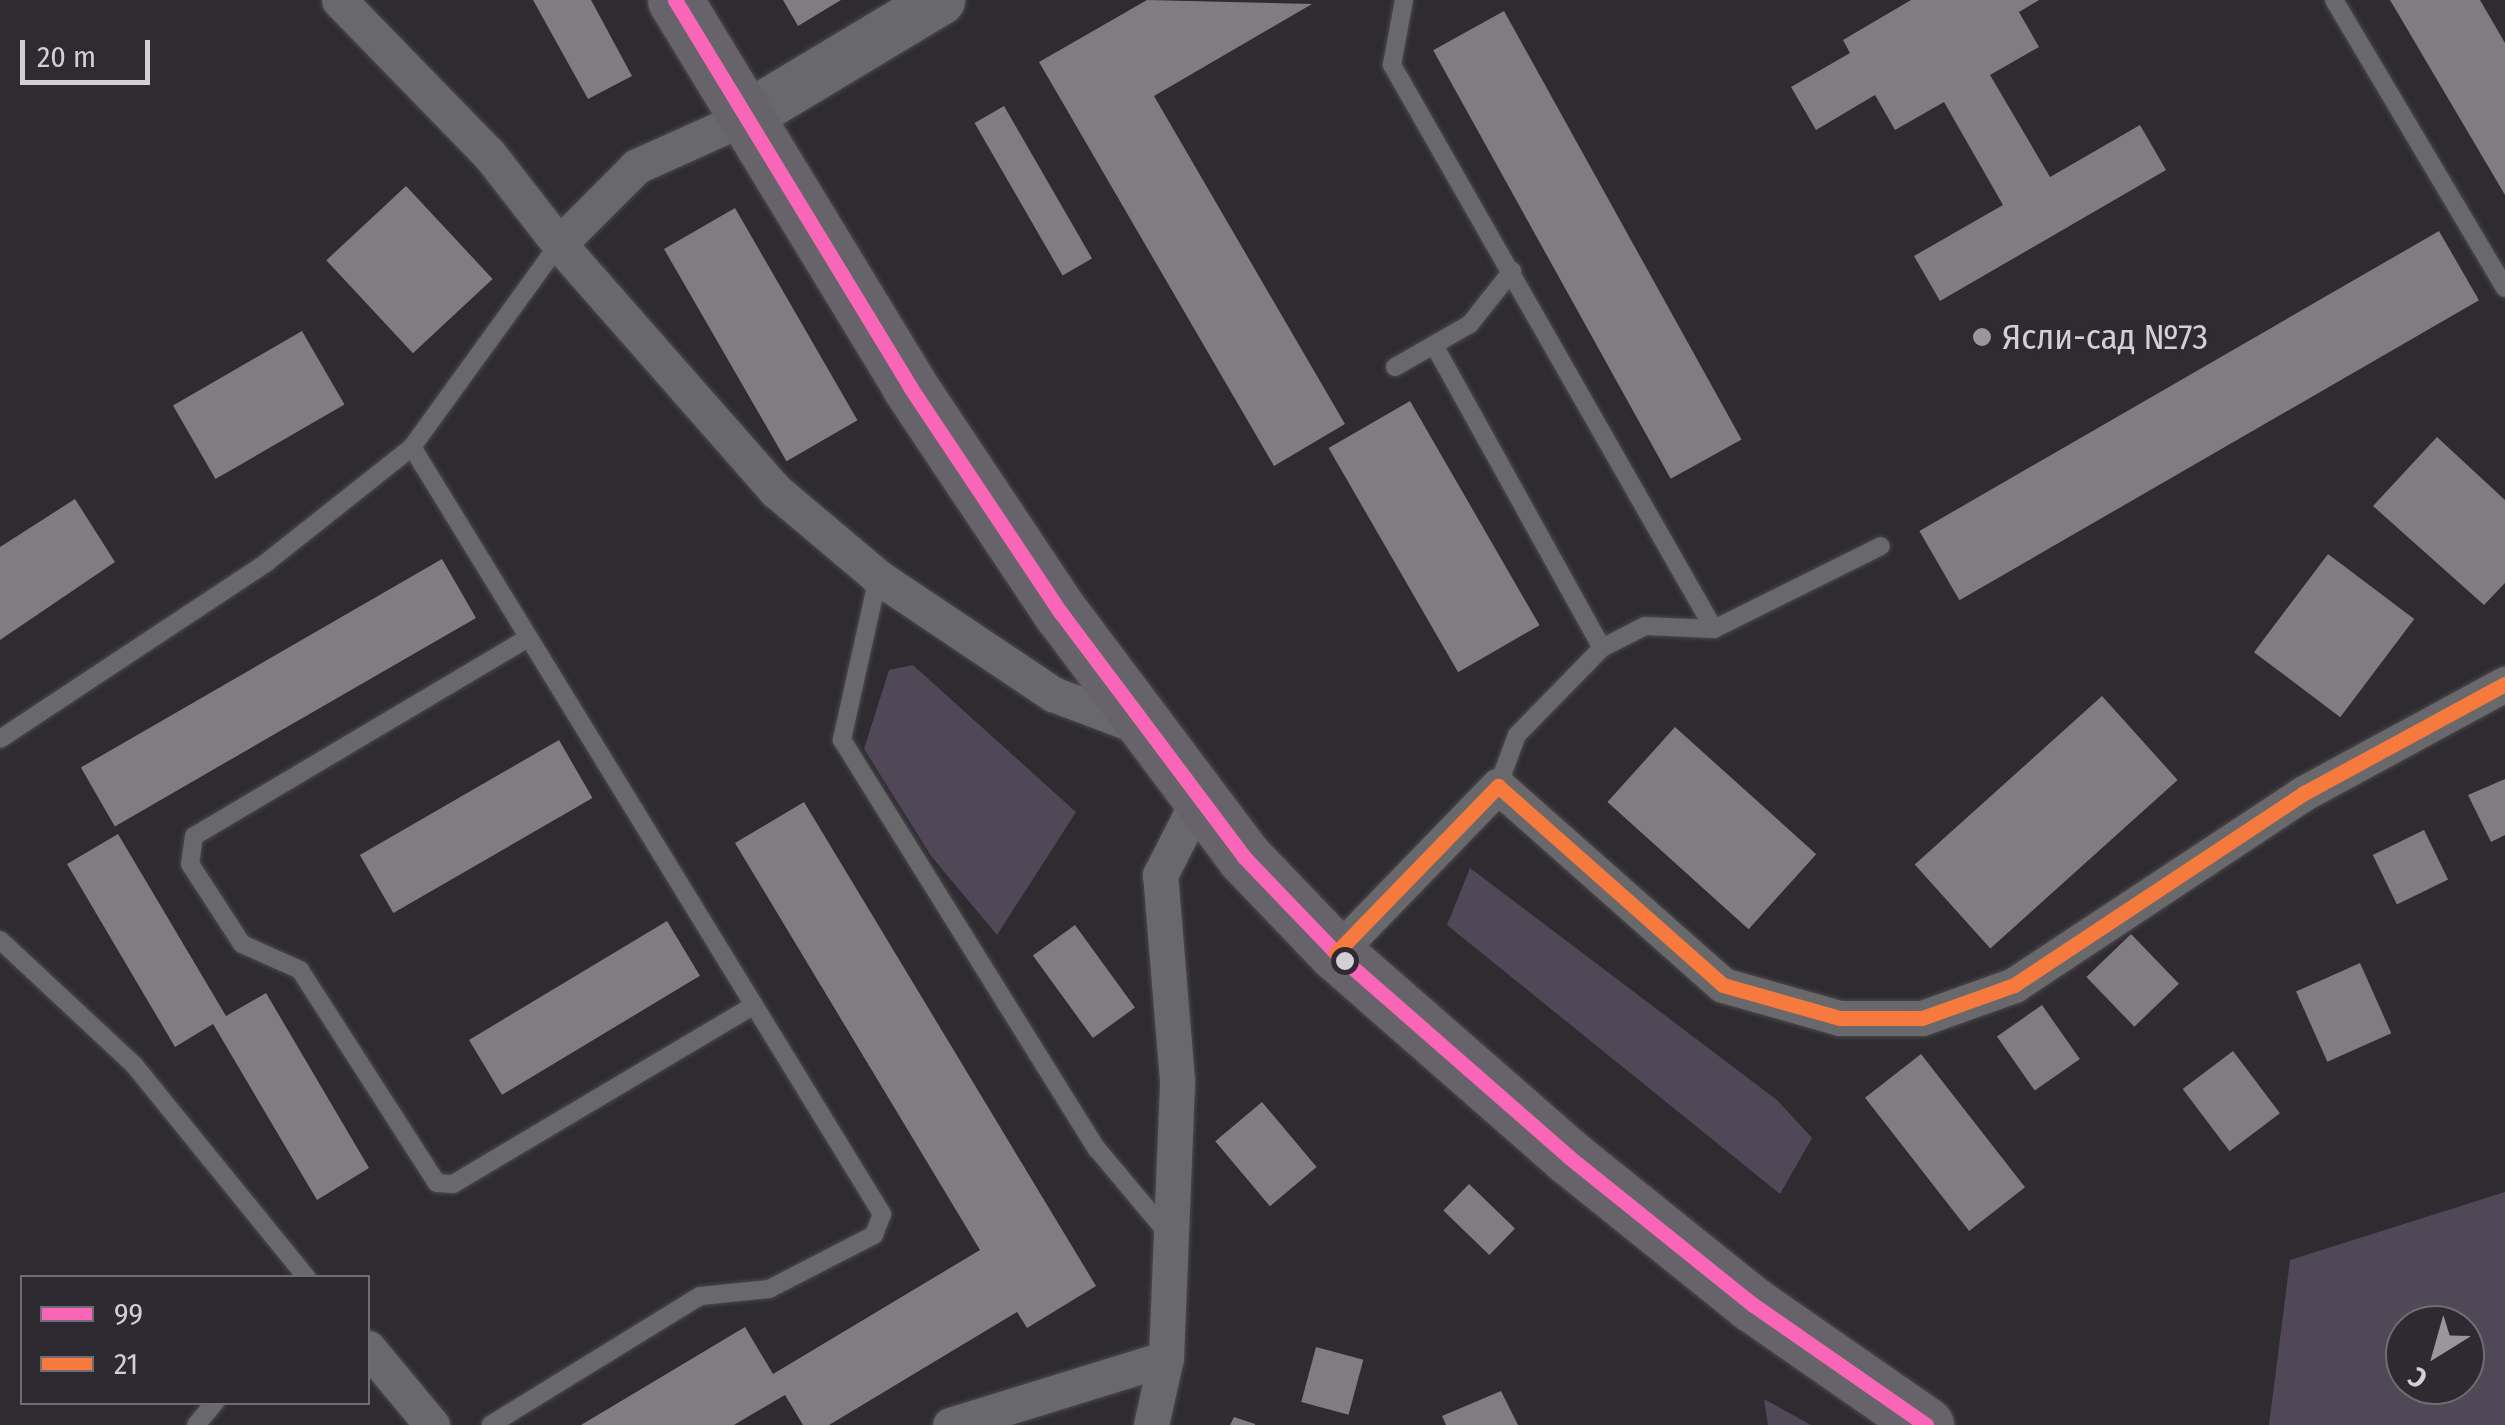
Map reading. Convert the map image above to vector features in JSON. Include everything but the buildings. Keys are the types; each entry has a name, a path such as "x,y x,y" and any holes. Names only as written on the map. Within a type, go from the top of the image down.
{"main road":[{"path":"675,0 910,387 1144,728 1336,953 1645,1218 1926,1425"}],"street":[{"path":"340,0 489,154 559,244 776,491 878,577 1053,694 1144,728"},
{"path":"559,244 637,166 744,118 940,0"},
{"path":"1336,953 1498,786 1723,985 1840,1018 1922,1018 2014,985 2304,793 2505,684"},
{"path":"1151,1425 1166,1358 1177,1080 1160,874 1200,797"},
{"path":"370,1350 432,1425"},
{"path":"950,1425 1166,1358"}],"lane":[{"path":"1404,0 1392,65 1714,629"},
{"path":"2334,0 2505,288"},
{"path":"0,739 266,562 412,446 559,244"},
{"path":"1396,367 1470,324 1512,271"},
{"path":"1434,345 1602,648"},
{"path":"412,446 882,1214 874,1235 768,1289 700,1296 490,1425"},
{"path":"1498,786 1516,736 1602,648 1646,626 1714,629 1880,546"},
{"path":"878,577 842,740 1097,1149 1172,1240"},
{"path":"528,638 194,836 190,864 242,944 300,970 437,1182 453,1184 754,1005"},
{"path":"0,940 134,1064 306,1275"},
{"path":"196,1425 213,1405"}],"shaded area":[{"path":"913,665 1076,812 997,935 931,856 864,749 889,670"},
{"path":"1470,868 1777,1100 1812,1138 1780,1194 1447,925"},
{"path":"2505,1192 2505,1425 2269,1425 2290,1260"},
{"path":"1764,1399 1811,1425 1768,1425"}],"transit line":[{"name":"99","path":"675,0 910,387 1061,613 1244,857 1336,953 1569,1157 1752,1304 1926,1425"},
{"name":"21","path":"1336,953 1498,786 1723,985 1840,1018 1922,1018 2014,985 2304,793 2505,684"}],"place":[{"name":"Ясли-сад №73","path":"1982,337"}]}
